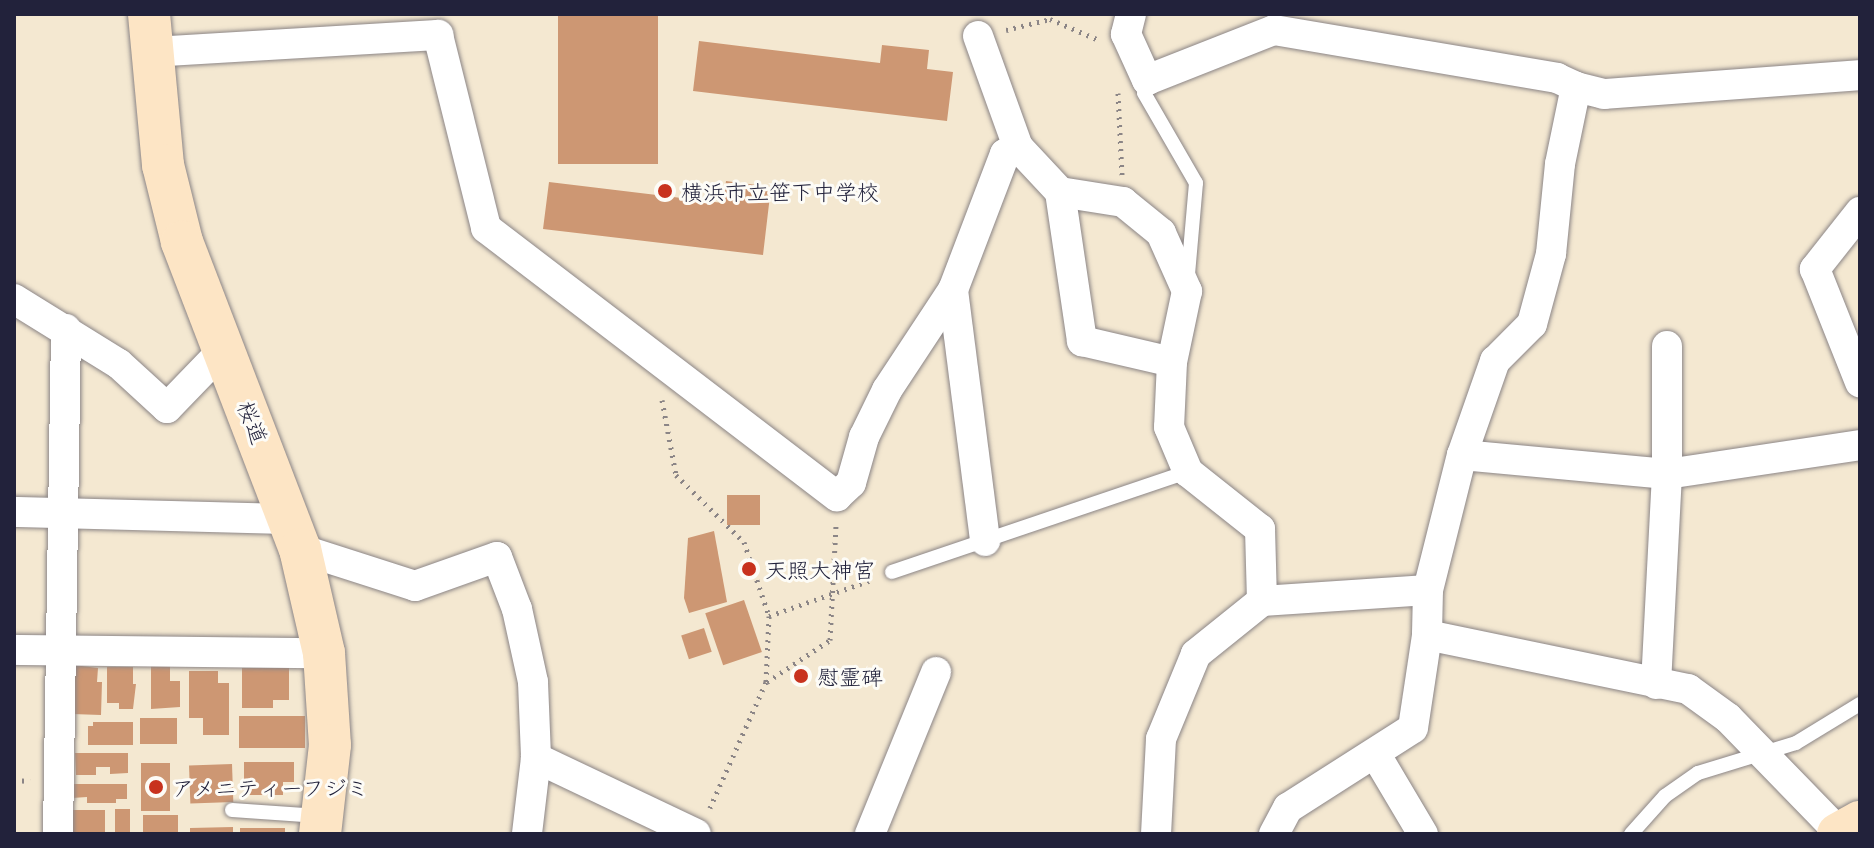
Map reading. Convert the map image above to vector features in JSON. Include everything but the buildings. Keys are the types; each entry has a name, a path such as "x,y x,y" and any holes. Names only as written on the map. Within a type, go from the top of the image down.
{"street":[{"path":"1131,14 1125,49 1147,80 1274,30 1557,78 1604,94 1860,75"},
{"path":"150,33 438,35 486,228 837,496 851,483 864,437 887,390 953,290 1005,154 1018,147"},
{"name":"桜道","path":"150,33 163,165 182,242 295,534 324,653 330,745 322,825"},
{"path":"978,36 1018,147 1060,192 1082,341 1172,362"},
{"path":"1274,834 1288,808 1376,755 1413,728 1427,635 1428,590 1462,455 1495,361 1532,324 1551,254 1560,164 1576,87"},
{"path":"1060,192 1123,202 1161,233 1187,291 1172,362 1169,427 1188,472 1260,529 1262,601"},
{"path":"1860,212 1815,269 1860,382"},
{"path":"953,290 985,541"},
{"path":"14,299 119,364 167,408 224,349"},
{"path":"58,834 66,329"},
{"path":"1656,684 1667,474 1667,346"},
{"path":"1462,455 1667,474 1860,445"},
{"path":"14,512 63,513 295,534 415,586 497,557 517,609 533,682 536,758 527,834"},
{"path":"1156,834 1161,739 1196,654 1262,601 1428,590"},
{"path":"1427,635 1688,689 1728,718 1839,834 1860,822"},
{"path":"14,650 324,653"},
{"path":"870,834 936,672"},
{"path":"1376,755 1423,834"},
{"path":"536,758 700,827"}],"lane":[{"path":"1147,80 1144,93 1196,183 1187,291"},
{"path":"892,572 1188,472"},
{"path":"1631,834 1665,796 1698,773 1796,743 1860,704"},
{"path":"232,810 322,825"}],"path":[{"path":"978,36 1050,19 1125,49 1123,202"},
{"path":"654,356 676,475 744,542 769,616 766,682 700,827"},
{"path":"766,682 830,640 835,593 837,496"},
{"path":"769,616 892,572"}],"place":[{"name":"横浜市立笹下中学校","path":"665,191"},
{"name":"天照大神宮","path":"749,569"},
{"name":"慰霊碑","path":"801,676"},
{"name":"アメニティーフジミ","path":"156,787"}]}
